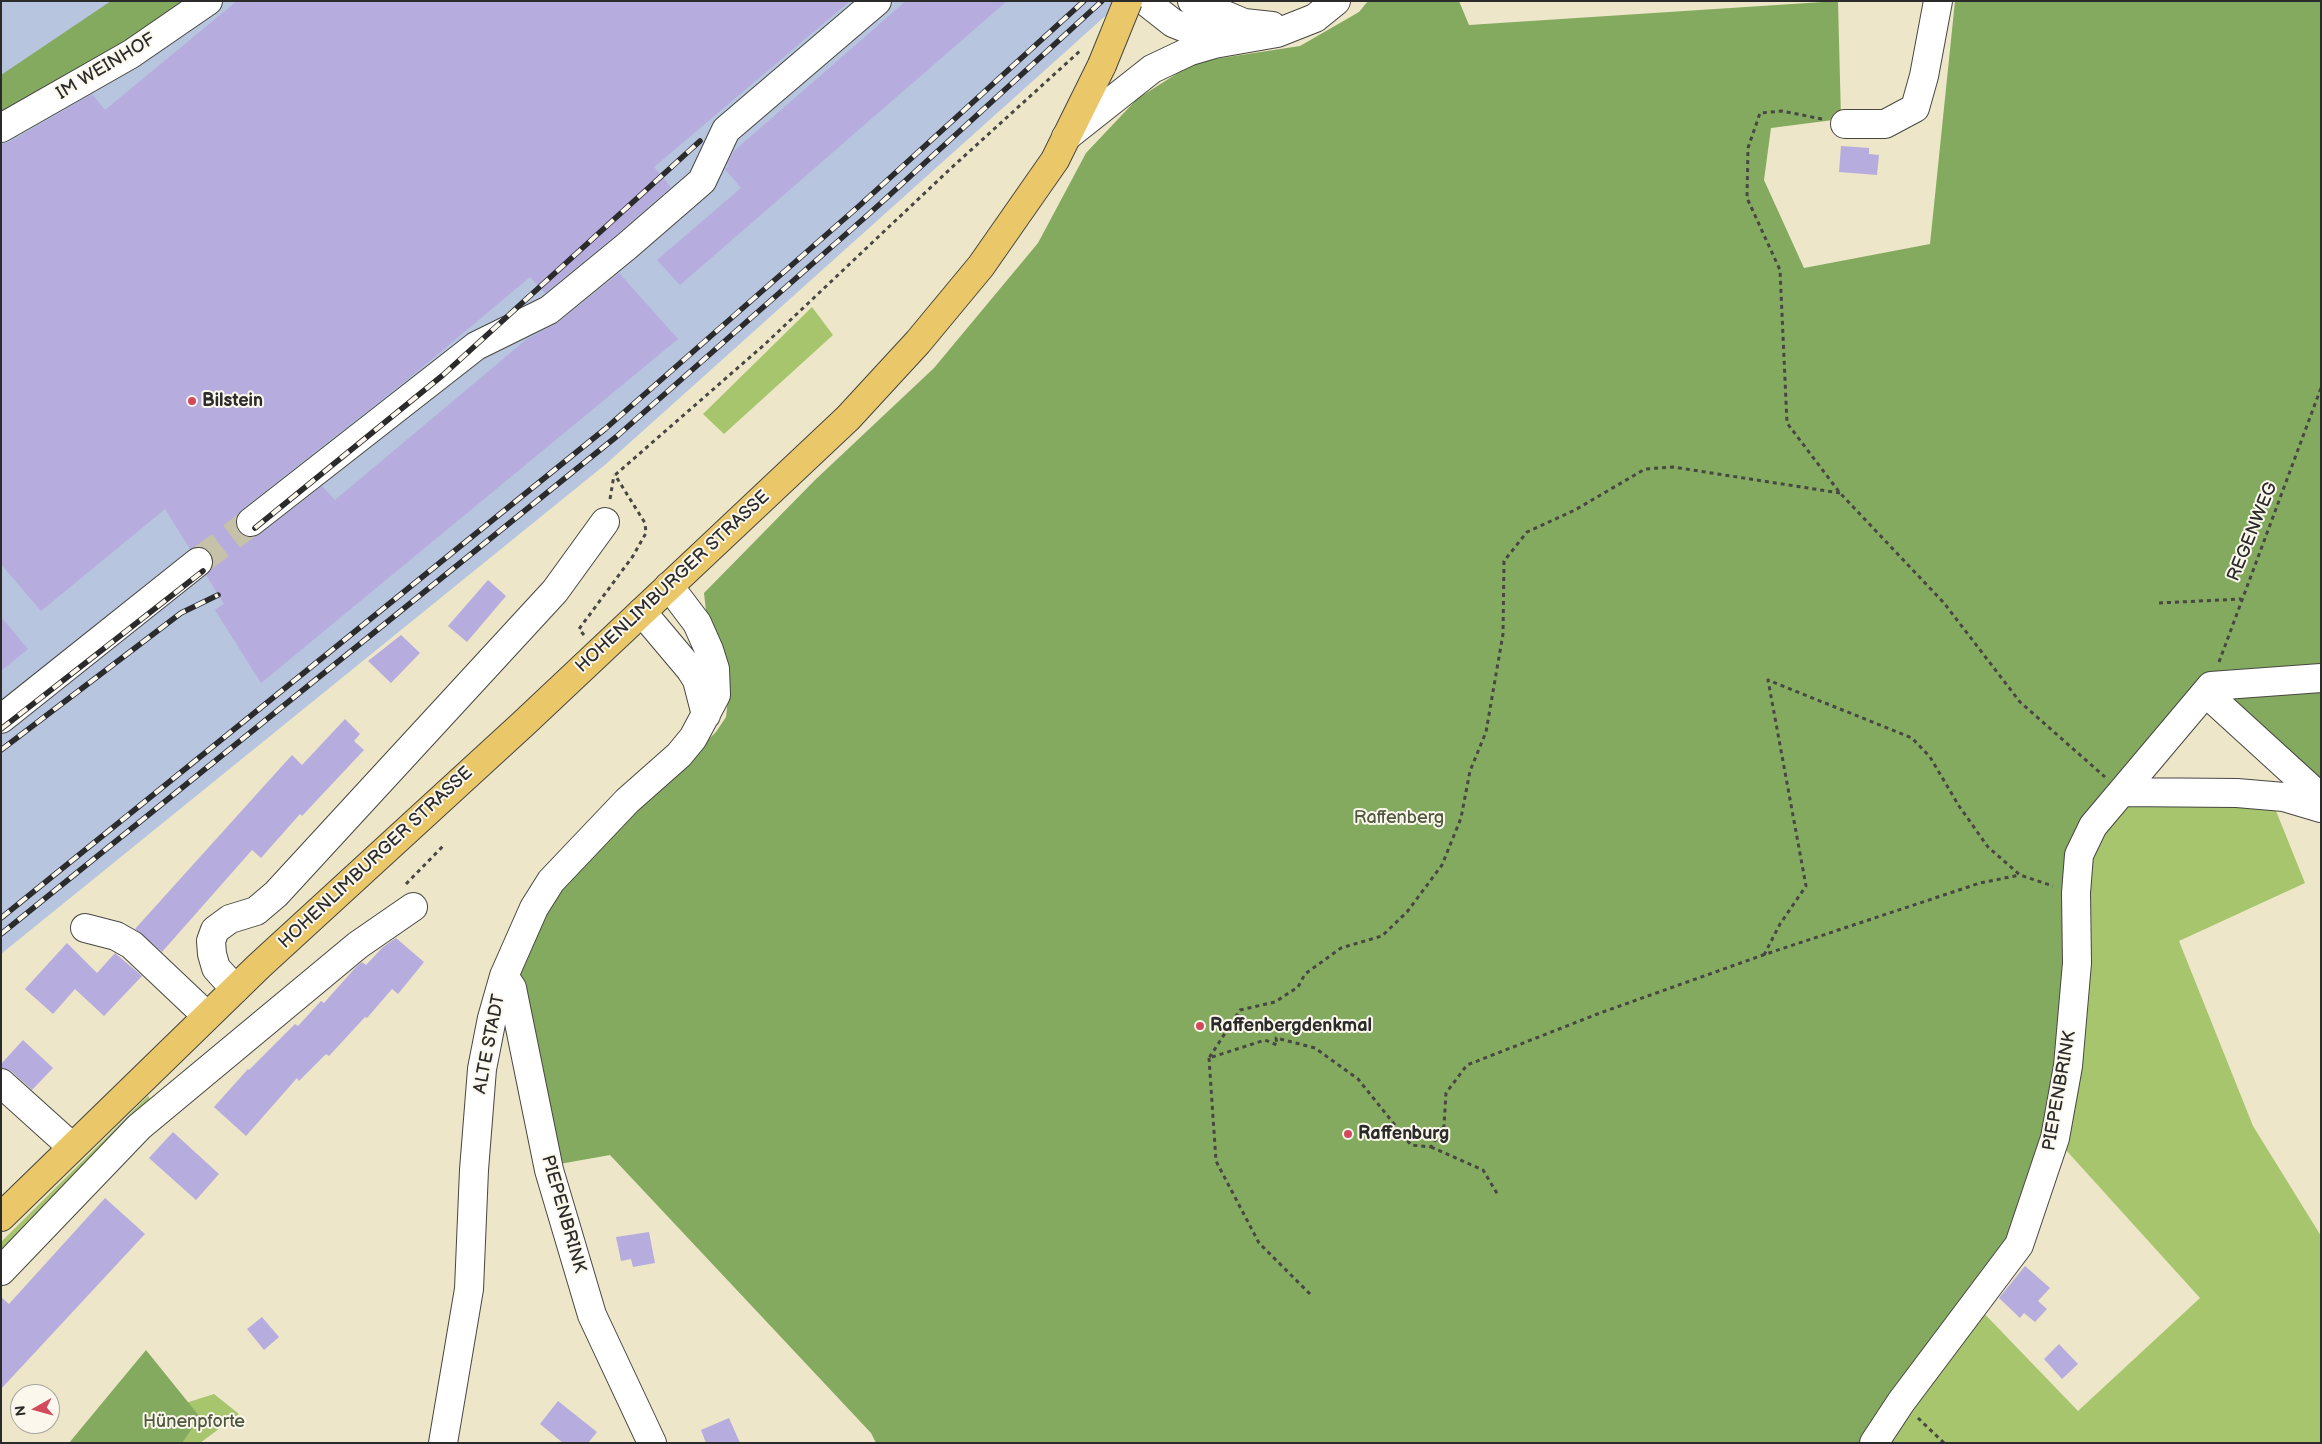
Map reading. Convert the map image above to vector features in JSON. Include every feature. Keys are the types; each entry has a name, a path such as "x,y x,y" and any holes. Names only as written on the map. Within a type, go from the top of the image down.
{"main road":[{"name":"HOHENLIMBURGER STRASSE","path":"1,1217 235,989 523,724 848,418 918,342 981,266 1055,160 1102,65 1128,1"}],"street":[{"name":"IM WEINHOF","path":"1,128 131,54 208,1"},
{"path":"251,522 476,346 549,310 627,246 702,181 726,130 877,1"},
{"name":"HOHENLIMBURGER STRASSE","path":"1192,1 1215,8 1244,24 1291,27"},
{"name":"HOHENLIMBURGER STRASSE","path":"1066,137 1152,69 1190,51 1277,33 1315,18 1336,1"},
{"path":"1845,124 1885,124 1915,108 1924,76 1938,1"},
{"name":"HOHENLIMBURGER STRASSE","path":"1151,6 1173,24 1193,31 1237,40"},
{"path":"235,989 216,968 211,941 215,930 230,919 256,911 276,894 554,591 605,522"},
{"path":"1,719 198,562"},
{"name":"ALTE STADT","path":"443,1443 469,1289 474,1170 482,1069 492,1018 504,976 534,908 551,881 627,801 679,755 694,738 716,695 715,669 696,623 668,586"},
{"path":"642,612 697,680 706,716"},
{"path":"2209,689 2321,678"},
{"path":"2209,689 2321,798"},
{"name":"PIEPENBRINK","path":"1874,1443 1901,1402 2019,1245 2055,1138 2068,1066 2077,963 2076,893 2079,855 2093,826 2209,689"},
{"path":"2122,792 2237,793 2284,797 2321,808"},
{"path":"1,1271 139,1127 358,945 413,908"},
{"path":"85,928 116,936 132,945 207,1016"},
{"name":"PIEPENBRINK","path":"504,976 512,988 549,1170 592,1315 652,1443"},
{"path":"1,1083 72,1146"}],"path":[{"path":"598,652 579,629 633,556 646,533 645,523 615,475 764,345 949,170 1072,58"},
{"path":"1845,124 1782,111 1760,113 1748,148 1747,198 1780,270 1787,423 1840,493 1944,603 2020,702 2122,792"},
{"name":"REGENWEG","path":"2209,689 2321,388"},
{"path":"1310,1294 1259,1243 1216,1161 1209,1058 1240,1010 1275,1002 1298,988 1306,974 1341,948 1382,936 1407,912 1442,864 1462,818 1470,771 1486,732 1503,634 1504,561 1528,532 1575,510 1645,469 1673,467 1840,493"},
{"path":"2159,603 2241,599"},
{"path":"1763,955 1780,924 1806,886 1768,680 1912,738 1930,757 1959,806 1988,847 2020,875 2076,893"},
{"path":"413,908 401,888 444,845"},
{"path":"1431,1147 1444,1126 1446,1092 1467,1065 1600,1013 1763,955 1980,883 2020,875"},
{"path":"1209,1058 1265,1040 1277,1045 1276,1038 1315,1048 1358,1079 1412,1145 1431,1147 1483,1170 1498,1195"},
{"path":"1901,1402 1944,1443"}],"shaded area":[{"name":"Bilstein","path":"1,1 1122,1 606,464 1,954"}],"green space":[{"path":"111,1 190,1 151,28 1,114 1,75"},
{"name":"Raffenberg","path":"1368,1 1459,1 1469,25 1838,1 1841,119 1771,128 1764,180 1804,268 1930,244 1955,1 2321,1 2321,791 2210,684 2093,826 2068,1066 2019,1245 1876,1443 876,1443 871,1433 610,1155 554,1165 519,992 521,969 549,908 578,866 716,732 726,717 728,699 724,661 706,611 704,593 815,480 934,368 1038,243 1086,153 1137,99 1195,62 1300,46 1359,12"},
{"path":"812,307 833,335 724,434 703,414"},
{"path":"2122,792 2274,806 2305,883 2179,941 2253,1126 2321,1236 2321,1443 1874,1443 1975,1304 2078,1411 2200,1298 2055,1138 2076,893"},
{"path":"148,1096 154,1105 1,1254 1,1242"},
{"path":"146,1350 200,1417 182,1443 69,1443"},
{"name":"Hünenpforte","path":"214,1394 239,1414 200,1443 128,1443 173,1407"}],"building":[{"name":"Bilstein","path":"237,1 850,1 654,167 671,187 617,234 545,293 530,277 413,375 241,510 236,517 236,525 239,532 246,537 253,537 261,534 322,486 335,500 527,339 559,322 619,273 678,339 261,683 215,610 224,604 206,575 213,567 210,553 203,547 190,549 165,509 41,611 1,564 1,144 9,142 92,94 105,110"},
{"path":"906,1 1007,1 680,285 657,260 741,188 725,169 729,166 727,164 734,151"},
{"path":"1841,146 1869,148 1869,154 1879,155 1877,175 1839,172"},
{"path":"488,580 506,596 467,642 448,626"},
{"path":"1,617 28,649 1,671"},
{"path":"401,635 420,653 391,683 368,661"},
{"path":"345,719 360,734 354,741 364,750 302,816 300,814 261,858 252,850 162,952 135,929 292,755 302,765"},
{"path":"396,938 424,962 398,994 392,989 367,1018 365,1017 329,1056 326,1054 299,1081 297,1078 246,1136 214,1107 248,1069 295,1024 298,1026 321,1001 324,1003 356,967 362,962 366,965 383,947"},
{"path":"67,943 97,973 115,953 142,976 104,1016 75,989 53,1014 25,989"},
{"path":"23,1040 53,1068 32,1090 11,1071 1,1068 1,1064"},
{"path":"173,1132 219,1174 196,1200 149,1158"},
{"path":"105,1198 145,1234 1,1389 1,1297 9,1304"},
{"path":"649,1232 655,1263 633,1267 631,1259 621,1261 616,1237"},
{"path":"2025,1266 2050,1288 2038,1301 2047,1309 2035,1322 2024,1313 2020,1318 1999,1298"},
{"path":"262,1317 279,1337 264,1350 247,1329"},
{"path":"2059,1344 2078,1364 2062,1379 2044,1359"},
{"path":"558,1401 597,1432 588,1443 563,1443 540,1424"},
{"path":"729,1418 740,1443 706,1443 701,1430"}],"tunnel":[{"path":"198,562 251,522"}],"railway":[{"path":"1,918 605,429 859,206 1084,1"},
{"path":"1,934 616,437 870,213 1102,1"},
{"path":"255,528 443,375 700,141"},
{"path":"1,729 203,571"},
{"path":"1,750 181,613 218,595"}],"place":[{"name":"Bilstein","path":"192,401"},
{"name":"Raffenbergdenkmal","path":"1200,1026"},
{"name":"Raffenburg","path":"1348,1134"}]}
